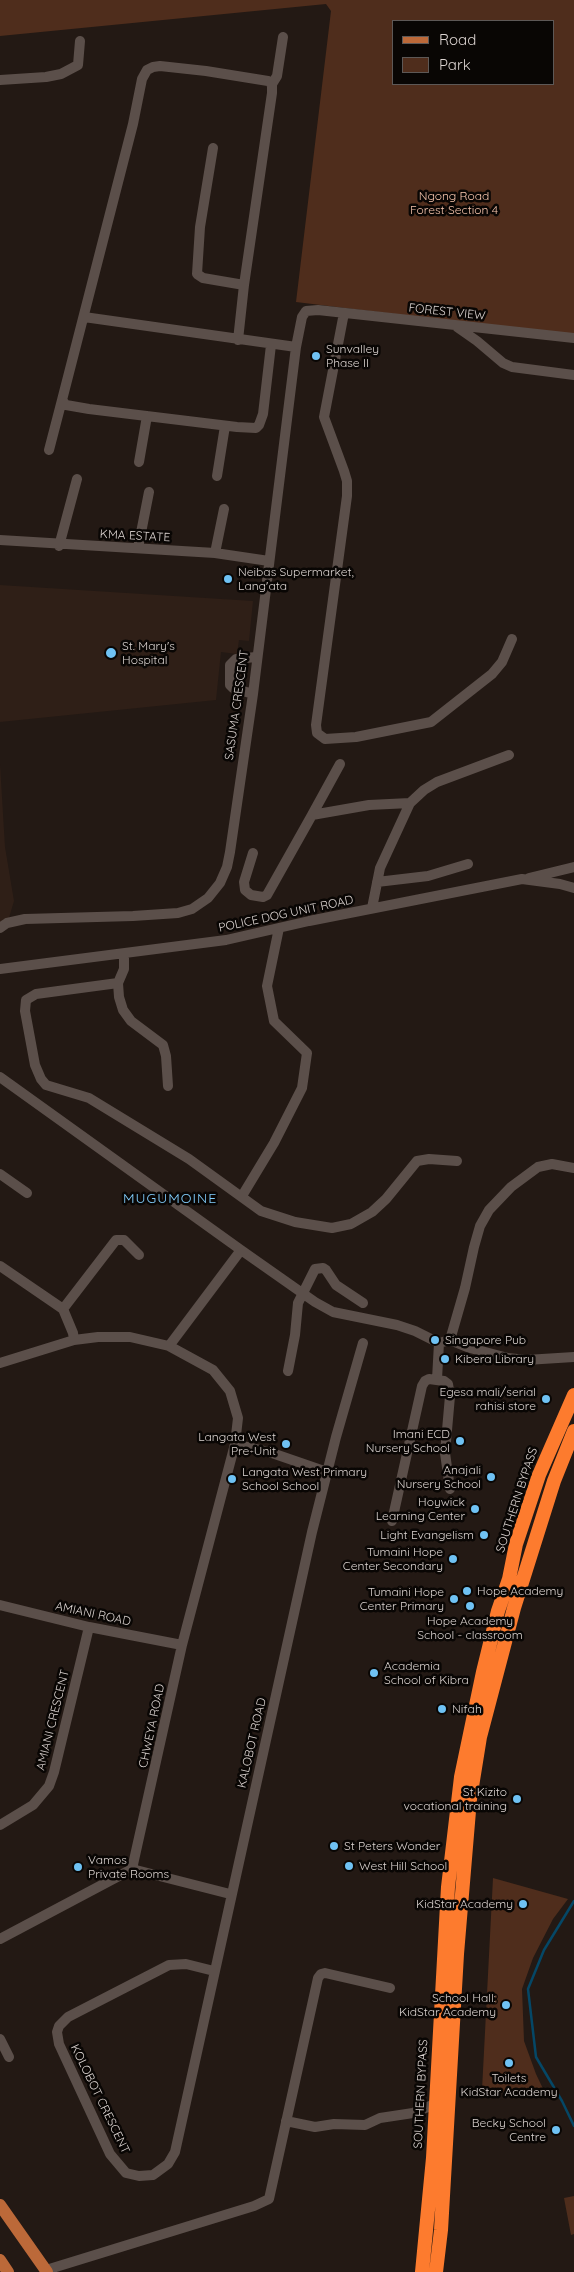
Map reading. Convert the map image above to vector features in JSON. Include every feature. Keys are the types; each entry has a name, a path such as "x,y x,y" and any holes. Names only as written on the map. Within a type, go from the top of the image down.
{"highway":[{"name":"SOUTHERN BYPASS","path":"422,2272 433,2158 448,1887 461,1777 483,1672 498,1612 509,1579 516,1544 539,1475 574,1395"},
{"path":"436,2272 441,2230 458,1945 470,1799 480,1737 514,1608 554,1481 574,1431"}],"main road":[{"path":"0,2205 47,2271"},
{"path":"0,2260 8,2272"}],"street":[{"path":"238,340 272,84 277,76 282,37"},
{"path":"0,80 61,74 78,65 80,41"},
{"path":"49,450 133,124 142,79 146,70 160,66 225,74 268,81 272,84"},
{"path":"213,148 198,242 197,274 203,278 244,285"},
{"name":"SASUMA CRESCENT","path":"0,928 7,923 25,919 178,913 192,909 208,898 220,882 227,867 253,694 256,656 296,347 303,314 308,310 318,310"},
{"name":"FOREST VIEW","path":"318,310 574,338"},
{"path":"344,313 324,417 347,481 316,725 317,733 325,739 356,737 431,722 492,674 502,662 512,639"},
{"path":"84,317 271,345 296,347"},
{"path":"456,326 503,363 512,367 574,375"},
{"path":"62,400 66,405 71,406 251,429 260,425 263,414 271,345"},
{"path":"139,462 147,416"},
{"path":"217,476 225,426"},
{"path":"59,546 77,479"},
{"path":"138,548 149,492"},
{"path":"215,553 224,509"},
{"name":"KMA ESTATE","path":"0,540 59,546 138,548 215,553 269,561"},
{"path":"253,694 233,688 230,685 230,665 236,659 256,656"},
{"path":"372,908 377,882 388,849 410,803 424,790 437,782 509,755"},
{"path":"252,853 244,882 245,890 251,895 263,897 267,895 340,764"},
{"path":"312,815 369,805 410,803"},
{"path":"377,882 428,876 468,864"},
{"path":"522,879 574,868"},
{"name":"POLICE DOG UNIT ROAD","path":"0,969 226,940 372,908 522,879 560,884 574,888"},
{"path":"242,1196 274,1143 302,1088 307,1053 274,1021 267,986 280,928"},
{"path":"124,954 124,969 118,983 119,997 127,1015 141,1030 163,1045 166,1056 168,1086"},
{"path":"118,983 36,994 26,1000 25,1011 35,1065 41,1079 46,1085 89,1098 182,1155 261,1211 295,1222 332,1228 351,1224 372,1212 386,1199 417,1161 429,1159 457,1161"},
{"path":"0,1077 241,1250 302,1293 333,1312 397,1325 445,1341 508,1358 526,1360 574,1357"},
{"path":"438,1379 445,1341 465,1288 480,1226 489,1210 511,1187 538,1167 552,1164 574,1168"},
{"path":"0,1174 27,1193"},
{"path":"63,1309 116,1240 124,1240 139,1255"},
{"path":"169,1346 241,1250"},
{"path":"0,1266 63,1309 74,1340"},
{"path":"288,1371 296,1335 296,1312 302,1293 315,1269 323,1268 344,1291 363,1303"},
{"name":"CHWEYA ROAD","path":"0,1363 74,1340 98,1337 130,1337 169,1346 213,1370 230,1391 238,1418 234,1444 182,1645 132,1869"},
{"name":"KALOBOT ROAD","path":"175,2152 230,1894 327,1472 363,1343"},
{"path":"392,1521 422,1386 425,1381 438,1379 448,1384 450,1396 445,1453 450,1489"},
{"path":"234,1444 269,1452 327,1472"},
{"name":"AMIANI ROAD","path":"0,1605 89,1627 182,1645"},
{"name":"AMIANI CRESCENT","path":"0,1825 33,1804 49,1786 89,1627"},
{"path":"0,1939 132,1869 230,1894"},
{"name":"KOLOBOT CRESCENT","path":"175,2152 168,2164 153,2175 139,2176 126,2173 119,2167 110,2154 63,2053 57,2032 62,2022 68,2017 169,1965 186,1964 214,1971"},
{"path":"47,2271 254,2206 269,2199 318,1978 321,1974 326,1973 390,1988"},
{"path":"0,2039 9,2056"},
{"path":"286,2121 315,2127 334,2124 364,2125 380,2118 414,2113 436,2104"}],"shaded area":[{"name":"St. Mary's Hospital","path":"0,585 253,601 249,641 239,640 237,654 221,652 216,700 0,722"},
{"path":"0,764 5,847 14,901 9,918 0,925"}],"green space":[{"name":"Ngong Road Forest Section 4","path":"0,0 574,0 574,336 296,302 331,11 326,4 0,36"},
{"path":"493,1878 568,1899 553,1919 533,1958 522,1989 524,2041 546,2095 482,2090"},
{"path":"574,2196 574,2234 571,2235 564,2198"}],"waterway":[{"path":"574,1901 544,1950 528,1989 536,2057 562,2101 574,2126"}],"place":[{"name":"Sunvalley Phase II","path":"316,356"},
{"name":"Neibas Supermarket, Lang'ata","path":"228,579"},
{"name":"St. Mary's Hospital","path":"111,653"},
{"name":"Singapore Pub","path":"435,1340"},
{"name":"Kibera Library","path":"445,1359"},
{"name":"Egesa mali/serial rahisi store","path":"546,1399"},
{"name":"Imani ECD Nursery School","path":"460,1441"},
{"name":"Langata West Pre-Unit","path":"286,1444"},
{"name":"Anajali Nursery School","path":"491,1477"},
{"name":"Langata West Primary School School","path":"232,1479"},
{"name":"Hoywick Learning Center","path":"475,1509"},
{"name":"Light Evangelism","path":"484,1535"},
{"name":"Tumaini Hope Center Secondary","path":"453,1559"},
{"name":"Hope Academy","path":"467,1591"},
{"name":"Tumaini Hope Center Primary","path":"454,1599"},
{"name":"Hope Academy School - classroom","path":"470,1606"},
{"name":"Academia School of Kibra","path":"374,1673"},
{"name":"Nifah","path":"442,1709"},
{"name":"St Kizito vocational training","path":"517,1799"},
{"name":"St Peters Wonder","path":"334,1846"},
{"name":"West Hill School","path":"349,1866"},
{"name":"Vamos Private Rooms","path":"78,1867"},
{"name":"KidStar Academy","path":"523,1904"},
{"name":"School Hall: KidStar Academy","path":"506,2005"},
{"name":"Toilets KidStar Academy","path":"509,2063"},
{"name":"Becky School Centre","path":"556,2130"}],"district":[{"name":"MUGUMOINE","path":"170,1199"}]}
